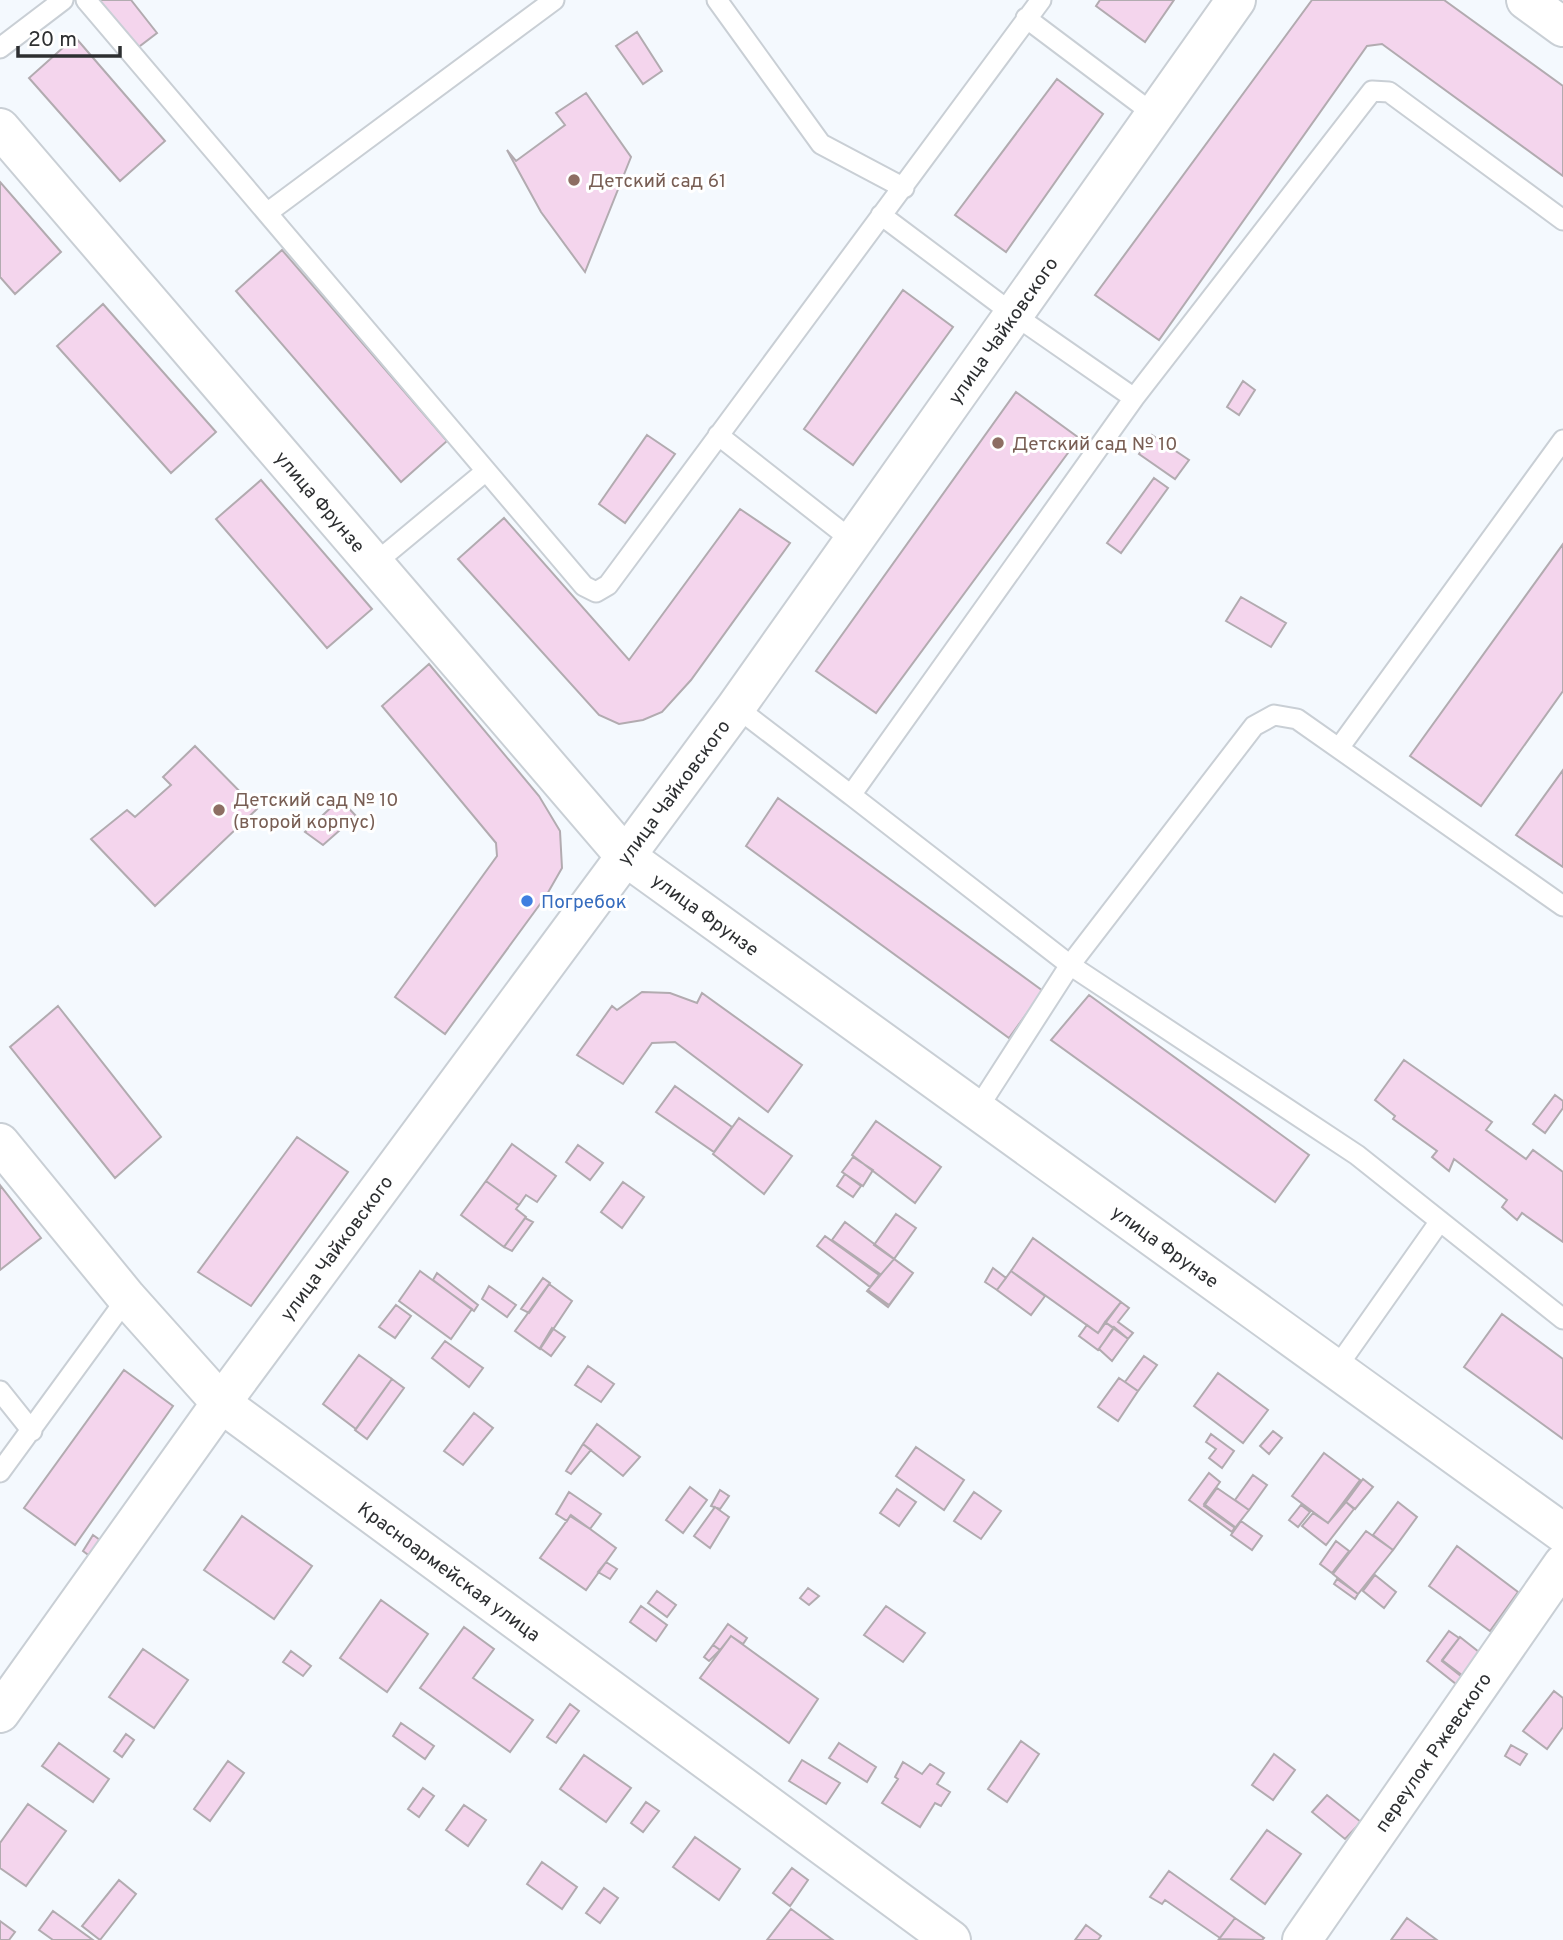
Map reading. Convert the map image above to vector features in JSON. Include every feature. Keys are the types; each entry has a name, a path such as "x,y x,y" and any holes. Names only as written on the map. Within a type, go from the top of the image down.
{"street":[{"name":"улица Чайковского","path":"0,1713 221,1403 736,707 1236,0"},
{"path":"1526,0 1563,27"},
{"name":"улица Фрунзе","path":"0,128 625,856 978,1108 1335,1370 1563,1533"},
{"name":"Красноармейская улица","path":"0,1143 127,1298 221,1403 951,1940"},
{"name":"переулок Ржевского","path":"1302,1940 1563,1564"}],"lane":[{"path":"0,48 63,0"},
{"path":"86,0 584,586 596,592 608,585 1041,0"},
{"path":"267,213 554,0"},
{"path":"717,0 821,144 904,188"},
{"path":"1026,18 1154,115"},
{"path":"851,795 1134,398 1372,91 1389,92 1563,220"},
{"path":"881,215 1013,314 1134,398"},
{"path":"718,435 853,541"},
{"path":"1339,748 1563,440"},
{"path":"374,564 486,471"},
{"path":"736,707 1070,965 1357,1155 1563,1319"},
{"path":"978,1108 1070,965 1254,726 1263,719 1286,715 1339,748 1563,906"},
{"path":"1335,1370 1440,1221"},
{"path":"0,1472 32,1432 127,1298"},
{"path":"0,1391 32,1432"}],"building":[{"path":"98,0 131,0 157,33 136,49"},
{"path":"1100,0 1174,0 1145,42 1096,6"},
{"path":"1312,0 1444,0 1563,86 1563,176 1382,44 1367,46 1159,340 1095,295"},
{"path":"637,32 662,71 643,84 616,46"},
{"path":"75,37 165,141 120,181 29,78"},
{"path":"1057,79 1103,114 1006,252 955,215"},
{"path":"586,93 631,157 585,272 541,212 507,150 516,161 565,125 556,113"},
{"path":"0,182 61,252 15,294 0,277"},
{"path":"282,250 447,441 401,482 236,291"},
{"path":"903,290 953,327 853,465 804,429"},
{"path":"103,304 216,432 171,473 57,346"},
{"path":"1243,381 1255,390 1239,415 1227,407"},
{"path":"1016,392 1079,438 876,713 816,671"},
{"path":"647,435 675,454 625,523 599,504"},
{"path":"1152,435 1189,460 1175,479 1139,454"},
{"path":"1154,478 1168,488 1121,553 1107,543"},
{"path":"261,480 372,609 327,648 216,519"},
{"path":"740,509 790,543 691,680 662,712 643,720 619,724 599,715 458,559 504,518 629,660"},
{"path":"1563,544 1563,691 1481,806 1410,756"},
{"path":"1241,597 1286,623 1271,647 1226,621"},
{"path":"429,664 539,796 560,831 562,868 546,896 445,1034 395,997 497,856 496,843 382,706"},
{"path":"195,746 257,809 155,906 91,839 127,810 135,817 171,785 163,777"},
{"path":"1563,770 1563,867 1516,835"},
{"path":"778,798 1043,991 1009,1038 746,846"},
{"path":"340,799 356,816 323,845 305,832"},
{"path":"642,992 670,993 697,1003 702,993 802,1065 768,1112 675,1042 652,1043 623,1084 577,1055 612,1006 617,1010"},
{"path":"1089,995 1309,1155 1275,1202 1051,1040"},
{"path":"58,1006 161,1137 115,1178 10,1047"},
{"path":"1404,1060 1492,1122 1486,1130 1526,1159 1533,1150 1563,1172 1563,1242 1522,1213 1517,1220 1502,1207 1507,1200 1454,1159 1449,1171 1432,1157 1437,1151 1393,1119 1395,1116 1375,1100"},
{"path":"675,1086 732,1127 714,1152 656,1112"},
{"path":"1555,1095 1563,1101 1563,1108 1545,1133 1533,1124"},
{"path":"739,1118 792,1156 764,1194 713,1154"},
{"path":"876,1121 941,1167 915,1203 852,1155"},
{"path":"297,1137 348,1172 251,1306 198,1272"},
{"path":"512,1144 556,1176 537,1202 526,1195 519,1205 486,1181"},
{"path":"578,1145 603,1163 590,1180 566,1162"},
{"path":"853,1157 873,1170 863,1186 842,1172"},
{"path":"845,1174 861,1186 853,1197 837,1186"},
{"path":"486,1181 519,1205 516,1209 526,1217 504,1247 461,1215"},
{"path":"623,1182 644,1197 622,1228 601,1212"},
{"path":"0,1185 41,1238 0,1270"},
{"path":"896,1214 916,1228 894,1259 874,1245"},
{"path":"525,1218 533,1222 512,1251 504,1247"},
{"path":"845,1222 913,1273 889,1305 868,1290 880,1274 832,1240"},
{"path":"825,1236 879,1275 870,1287 817,1246"},
{"path":"1033,1238 1121,1302 1098,1333 1011,1271"},
{"path":"894,1259 913,1273 888,1307 867,1291"},
{"path":"993,1268 1006,1278 997,1290 985,1282"},
{"path":"420,1271 472,1309 451,1339 399,1301"},
{"path":"1011,1271 1045,1296 1031,1315 997,1290"},
{"path":"437,1273 478,1305 474,1311 433,1280"},
{"path":"543,1278 550,1283 529,1313 521,1309"},
{"path":"549,1284 572,1301 540,1349 515,1331"},
{"path":"489,1286 516,1305 507,1317 482,1299"},
{"path":"1121,1302 1129,1308 1118,1322 1133,1333 1128,1339 1105,1322"},
{"path":"396,1305 411,1316 395,1338 379,1327"},
{"path":"1502,1314 1563,1359 1563,1439 1464,1367"},
{"path":"1105,1322 1114,1328 1098,1350 1079,1336 1087,1325 1098,1333"},
{"path":"1114,1327 1128,1339 1112,1361 1099,1349"},
{"path":"552,1328 565,1337 551,1356 540,1348"},
{"path":"445,1341 483,1368 469,1387 432,1358"},
{"path":"359,1355 392,1379 356,1429 323,1404"},
{"path":"1144,1356 1157,1365 1138,1391 1125,1382"},
{"path":"588,1366 614,1384 601,1402 575,1385"},
{"path":"124,1370 173,1406 75,1545 24,1508"},
{"path":"1218,1373 1268,1410 1243,1443 1194,1406"},
{"path":"1119,1378 1138,1391 1118,1421 1098,1407"},
{"path":"392,1379 404,1388 367,1439 355,1430"},
{"path":"474,1413 493,1428 463,1465 444,1451"},
{"path":"597,1424 640,1457 623,1476 583,1444"},
{"path":"1273,1431 1282,1438 1269,1454 1260,1446"},
{"path":"1211,1434 1234,1451 1222,1468 1209,1458 1216,1449 1206,1442"},
{"path":"583,1444 591,1450 571,1474 566,1471"},
{"path":"916,1447 964,1480 944,1510 896,1476"},
{"path":"1324,1453 1360,1480 1328,1523 1292,1496"},
{"path":"1209,1473 1220,1482 1204,1504 1235,1527 1232,1532 1189,1500"},
{"path":"1253,1475 1267,1485 1249,1510 1235,1500"},
{"path":"1363,1479 1373,1487 1355,1509 1346,1502"},
{"path":"690,1487 707,1500 683,1533 666,1520"},
{"path":"1217,1488 1249,1510 1235,1528 1204,1506"},
{"path":"897,1489 916,1502 899,1526 880,1513"},
{"path":"720,1490 729,1496 720,1509 711,1506"},
{"path":"569,1492 601,1514 590,1529 570,1516 567,1521 556,1514"},
{"path":"974,1492 1001,1511 981,1539 954,1521"},
{"path":"1346,1502 1354,1509 1326,1545 1302,1526 1313,1513 1328,1523"},
{"path":"1398,1502 1417,1517 1393,1550 1373,1535"},
{"path":"1301,1505 1310,1512 1298,1527 1289,1520"},
{"path":"715,1507 729,1517 710,1548 694,1536"},
{"path":"571,1515 616,1548 586,1590 540,1558"},
{"path":"242,1516 312,1566 274,1619 204,1570"},
{"path":"1241,1521 1262,1536 1252,1550 1231,1535"},
{"path":"1366,1531 1393,1550 1358,1594 1333,1574"},
{"path":"93,1535 107,1545 95,1560 83,1551"},
{"path":"1336,1541 1349,1551 1332,1573 1320,1564"},
{"path":"1457,1546 1518,1592 1490,1631 1429,1586"},
{"path":"606,1562 617,1569 610,1579 598,1572"},
{"path":"1375,1575 1396,1592 1384,1608 1363,1591"},
{"path":"1337,1579 1358,1594 1355,1599 1334,1584"},
{"path":"808,1588 819,1596 809,1605 800,1598"},
{"path":"657,1591 676,1605 667,1617 648,1603"},
{"path":"381,1600 428,1634 387,1692 340,1658"},
{"path":"641,1606 667,1625 656,1641 630,1622"},
{"path":"886,1606 925,1633 903,1662 864,1635"},
{"path":"728,1624 747,1638 743,1644 731,1636 720,1650 713,1645"},
{"path":"464,1627 494,1649 473,1678 533,1720 510,1752 420,1688"},
{"path":"1449,1631 1459,1638 1442,1660 1467,1679 1461,1688 1427,1661"},
{"path":"731,1636 818,1699 789,1743 700,1678"},
{"path":"1460,1637 1484,1656 1466,1680 1442,1661"},
{"path":"713,1645 720,1650 709,1661 704,1657"},
{"path":"143,1649 188,1680 154,1728 109,1697"},
{"path":"291,1651 311,1666 303,1676 283,1662"},
{"path":"1554,1691 1563,1698 1563,1727 1547,1749 1523,1731"},
{"path":"570,1704 579,1711 556,1743 547,1737"},
{"path":"401,1723 434,1746 425,1759 393,1736"},
{"path":"126,1734 134,1740 122,1757 114,1751"},
{"path":"1021,1741 1039,1754 1007,1802 988,1789"},
{"path":"59,1743 109,1779 93,1802 42,1766"},
{"path":"839,1743 876,1767 867,1782 829,1758"},
{"path":"1511,1745 1527,1754 1520,1765 1505,1756"},
{"path":"1274,1754 1295,1770 1273,1800 1252,1785"},
{"path":"584,1755 631,1788 606,1822 560,1789"},
{"path":"802,1760 840,1783 826,1804 789,1781"},
{"path":"228,1761 244,1773 210,1821 194,1809"},
{"path":"903,1762 922,1774 930,1764 944,1773 937,1784 950,1792 941,1806 935,1803 920,1827 882,1803 898,1779 895,1777"},
{"path":"423,1788 434,1796 419,1817 408,1809"},
{"path":"1327,1795 1361,1822 1345,1839 1312,1812"},
{"path":"646,1802 659,1811 643,1832 631,1823"},
{"path":"28,1804 66,1831 26,1886 0,1868 0,1843"},
{"path":"464,1805 486,1820 468,1846 446,1830"},
{"path":"1267,1830 1301,1854 1265,1904 1231,1879"},
{"path":"695,1837 740,1869 719,1900 673,1867"},
{"path":"542,1862 577,1887 562,1909 527,1884"},
{"path":"792,1868 808,1880 790,1906 773,1893"},
{"path":"1169,1871 1235,1918 1220,1938 1165,1900 1162,1904 1150,1897"},
{"path":"119,1880 136,1894 100,1940 82,1926"},
{"path":"604,1888 618,1898 600,1923 586,1913"},
{"path":"791,1909 833,1940 767,1940"},
{"path":"53,1911 93,1940 53,1940 39,1930"},
{"path":"1235,1918 1264,1938 1219,1939"},
{"path":"1407,1918 1437,1940 1391,1940"},
{"path":"0,1921 15,1932 9,1940 0,1940"},
{"path":"1086,1925 1101,1936 1098,1940 1075,1940"}],"place":[{"name":"Детский сад 61","path":"574,180"},
{"name":"Детский сад № 10","path":"998,443"},
{"name":"Детский сад № 10 (второй корпус)","path":"219,810"},
{"name":"Погребок","path":"527,901"}]}
